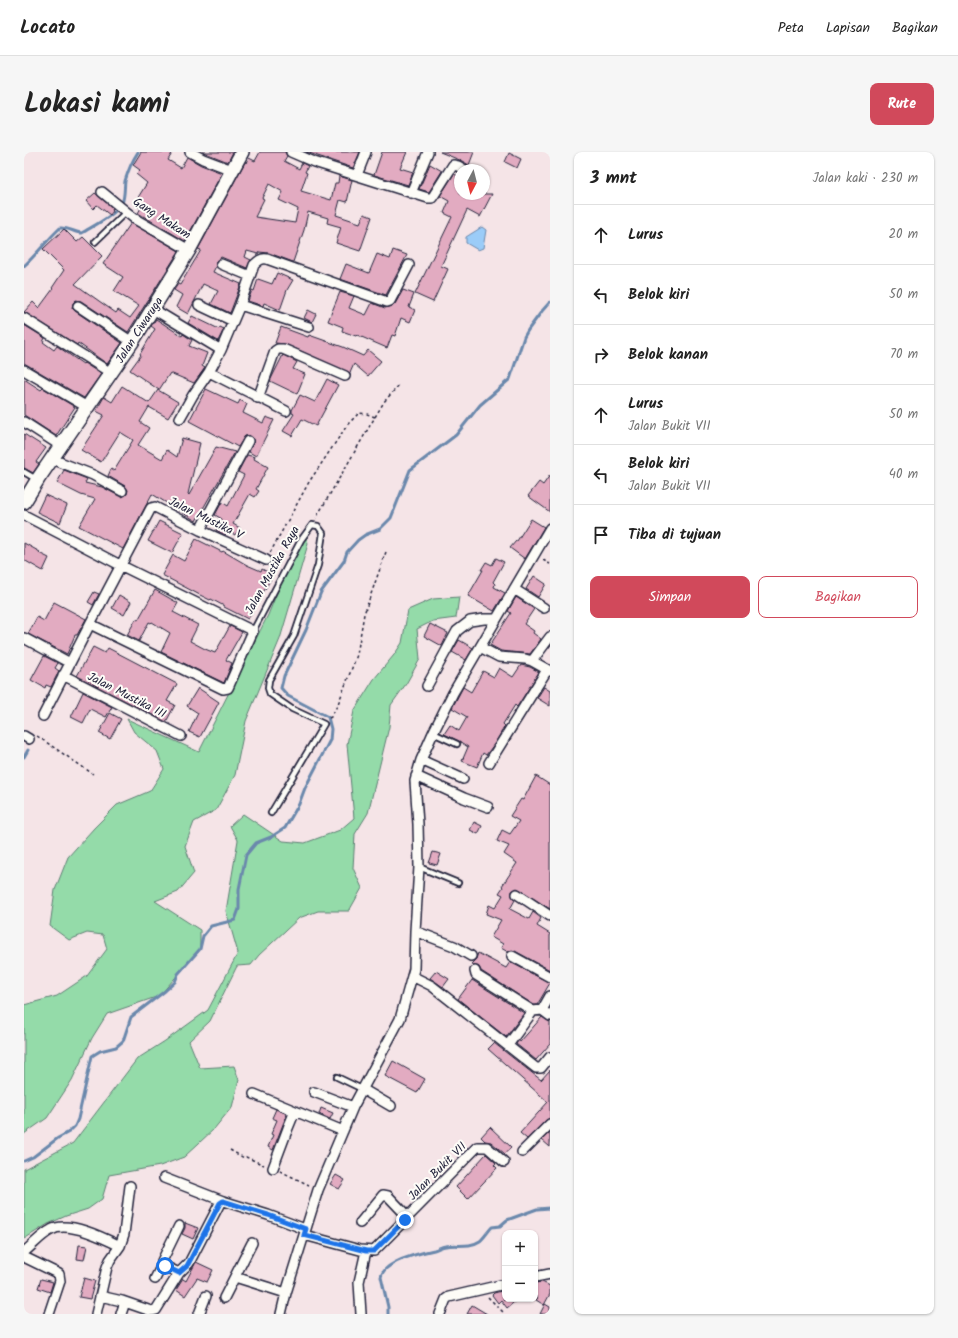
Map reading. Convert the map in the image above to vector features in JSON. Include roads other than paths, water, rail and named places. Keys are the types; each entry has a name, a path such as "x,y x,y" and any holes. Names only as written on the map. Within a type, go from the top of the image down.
{"street":[{"path":"190,152 203,159 232,170"},
{"name":"Jalan Ciwaruga","path":"24,502 38,479 132,342 190,250 242,152"},
{"path":"291,152 314,162 428,198 432,198 452,165 454,165"},
{"path":"357,175 366,152"},
{"path":"411,193 428,152"},
{"name":"Gang Makam","path":"102,192 135,219 190,250"},
{"path":"180,418 197,387 209,372 221,350 240,305 254,265 258,261 267,259 386,302 390,301 409,265"},
{"path":"221,264 250,276"},
{"path":"198,305 233,321"},
{"path":"240,305 310,327"},
{"path":"78,306 132,342"},
{"path":"153,309 221,350"},
{"path":"24,318 111,373"},
{"path":"258,398 275,351 278,349 283,349 345,376"},
{"path":"24,370 88,407"},
{"path":"209,372 286,411"},
{"path":"24,422 61,446"},
{"path":"200,530 248,441"},
{"path":"52,459 93,475 122,491"},
{"name":"Jalan Mustika V","path":"120,565 153,506 200,530 268,557"},
{"name":"Jalan Mustika Raya","path":"24,515 120,565 253,631"},
{"path":"281,1314 286,1293 318,1190 353,1107 400,1019 414,969 419,867 415,781 421,760 453,693 550,528"},
{"path":"43,716 120,565"},
{"path":"514,589 544,608"},
{"path":"426,686 457,630 470,621 496,619"},
{"path":"90,624 224,689 228,688 253,631"},
{"path":"532,661 550,637"},
{"path":"24,638 70,663"},
{"path":"480,647 499,657 525,658 549,671 489,763"},
{"name":"Jalan Mustika III","path":"63,675 181,736"},
{"path":"421,760 463,778"},
{"path":"416,776 464,798 488,807"},
{"path":"517,894 550,916"},
{"path":"415,931 454,946 471,956"},
{"path":"512,956 550,977"},
{"path":"475,971 476,975 550,1016"},
{"path":"412,976 432,986 536,1068 541,1068 550,1058"},
{"path":"508,1045 550,996"},
{"path":"362,1089 391,1106"},
{"path":"314,1092 353,1107"},
{"path":"254,1094 342,1131"},
{"path":"273,1168 295,1111"},
{"path":"522,1152 550,1124"},
{"name":"Jalan Bukit VII","path":"366,1251 374,1251 477,1147 486,1147 504,1162"},
{"path":"164,1178 223,1201 268,1215 305,1232 366,1251 359,1282 361,1314"},
{"path":"96,1314 110,1260 120,1246 124,1234 130,1186"},
{"path":"360,1223 383,1195 388,1196 408,1217"},
{"path":"100,1296 125,1302 151,1311 156,1310 179,1273 189,1263 220,1203 223,1201"},
{"path":"155,1279 179,1226"},
{"path":"24,1252 51,1230 58,1227 72,1228 95,1235 120,1246"},
{"path":"224,1298 252,1243"},
{"path":"24,1257 59,1274 60,1281 49,1314"},
{"path":"162,1265 179,1273"},
{"path":"538,1276 550,1274"},
{"path":"235,1277 286,1293"},
{"path":"440,1314 446,1299 449,1297 502,1285"},
{"path":"199,1314 206,1296"},
{"path":"121,1314 125,1302"}],"lane":[{"path":"95,242 127,211"},
{"path":"24,472 38,479"},
{"name":"Jalan Mustika Raya","path":"253,631 301,540 312,525 318,526 323,533 318,565 294,636 269,680 268,691 292,709 324,724 271,813"},
{"path":"433,733 457,744"},
{"path":"419,867 458,883"},
{"path":"337,1076 362,1089"}],"water":[{"path":"482,227 486,230 483,248 478,250 466,243 466,237"}],"waterway":[{"path":"24,266 60,228 66,228 82,233 104,220 115,211 122,203 124,198 126,177 138,152"},
{"path":"24,1161 33,1157 58,1138 69,1132 75,1126 78,1119 92,1056 100,1051 116,1047 123,1041 131,1017 175,982 178,974 200,949 203,936 211,926 235,920 239,909 239,889 246,855 256,843 271,837 285,828 299,804 305,788 330,740 331,729 328,717 288,696 281,688 284,676 306,630 321,592 344,561 347,552 358,540 365,535 380,529 391,518 410,470 456,435 480,405 510,379 524,337 550,302"},
{"path":"24,757 28,750"},
{"path":"388,1314 388,1307 381,1277 384,1271 395,1262 420,1253 436,1250 443,1246 476,1243 482,1240 492,1227 500,1226 507,1220 537,1209 550,1208"}]}
